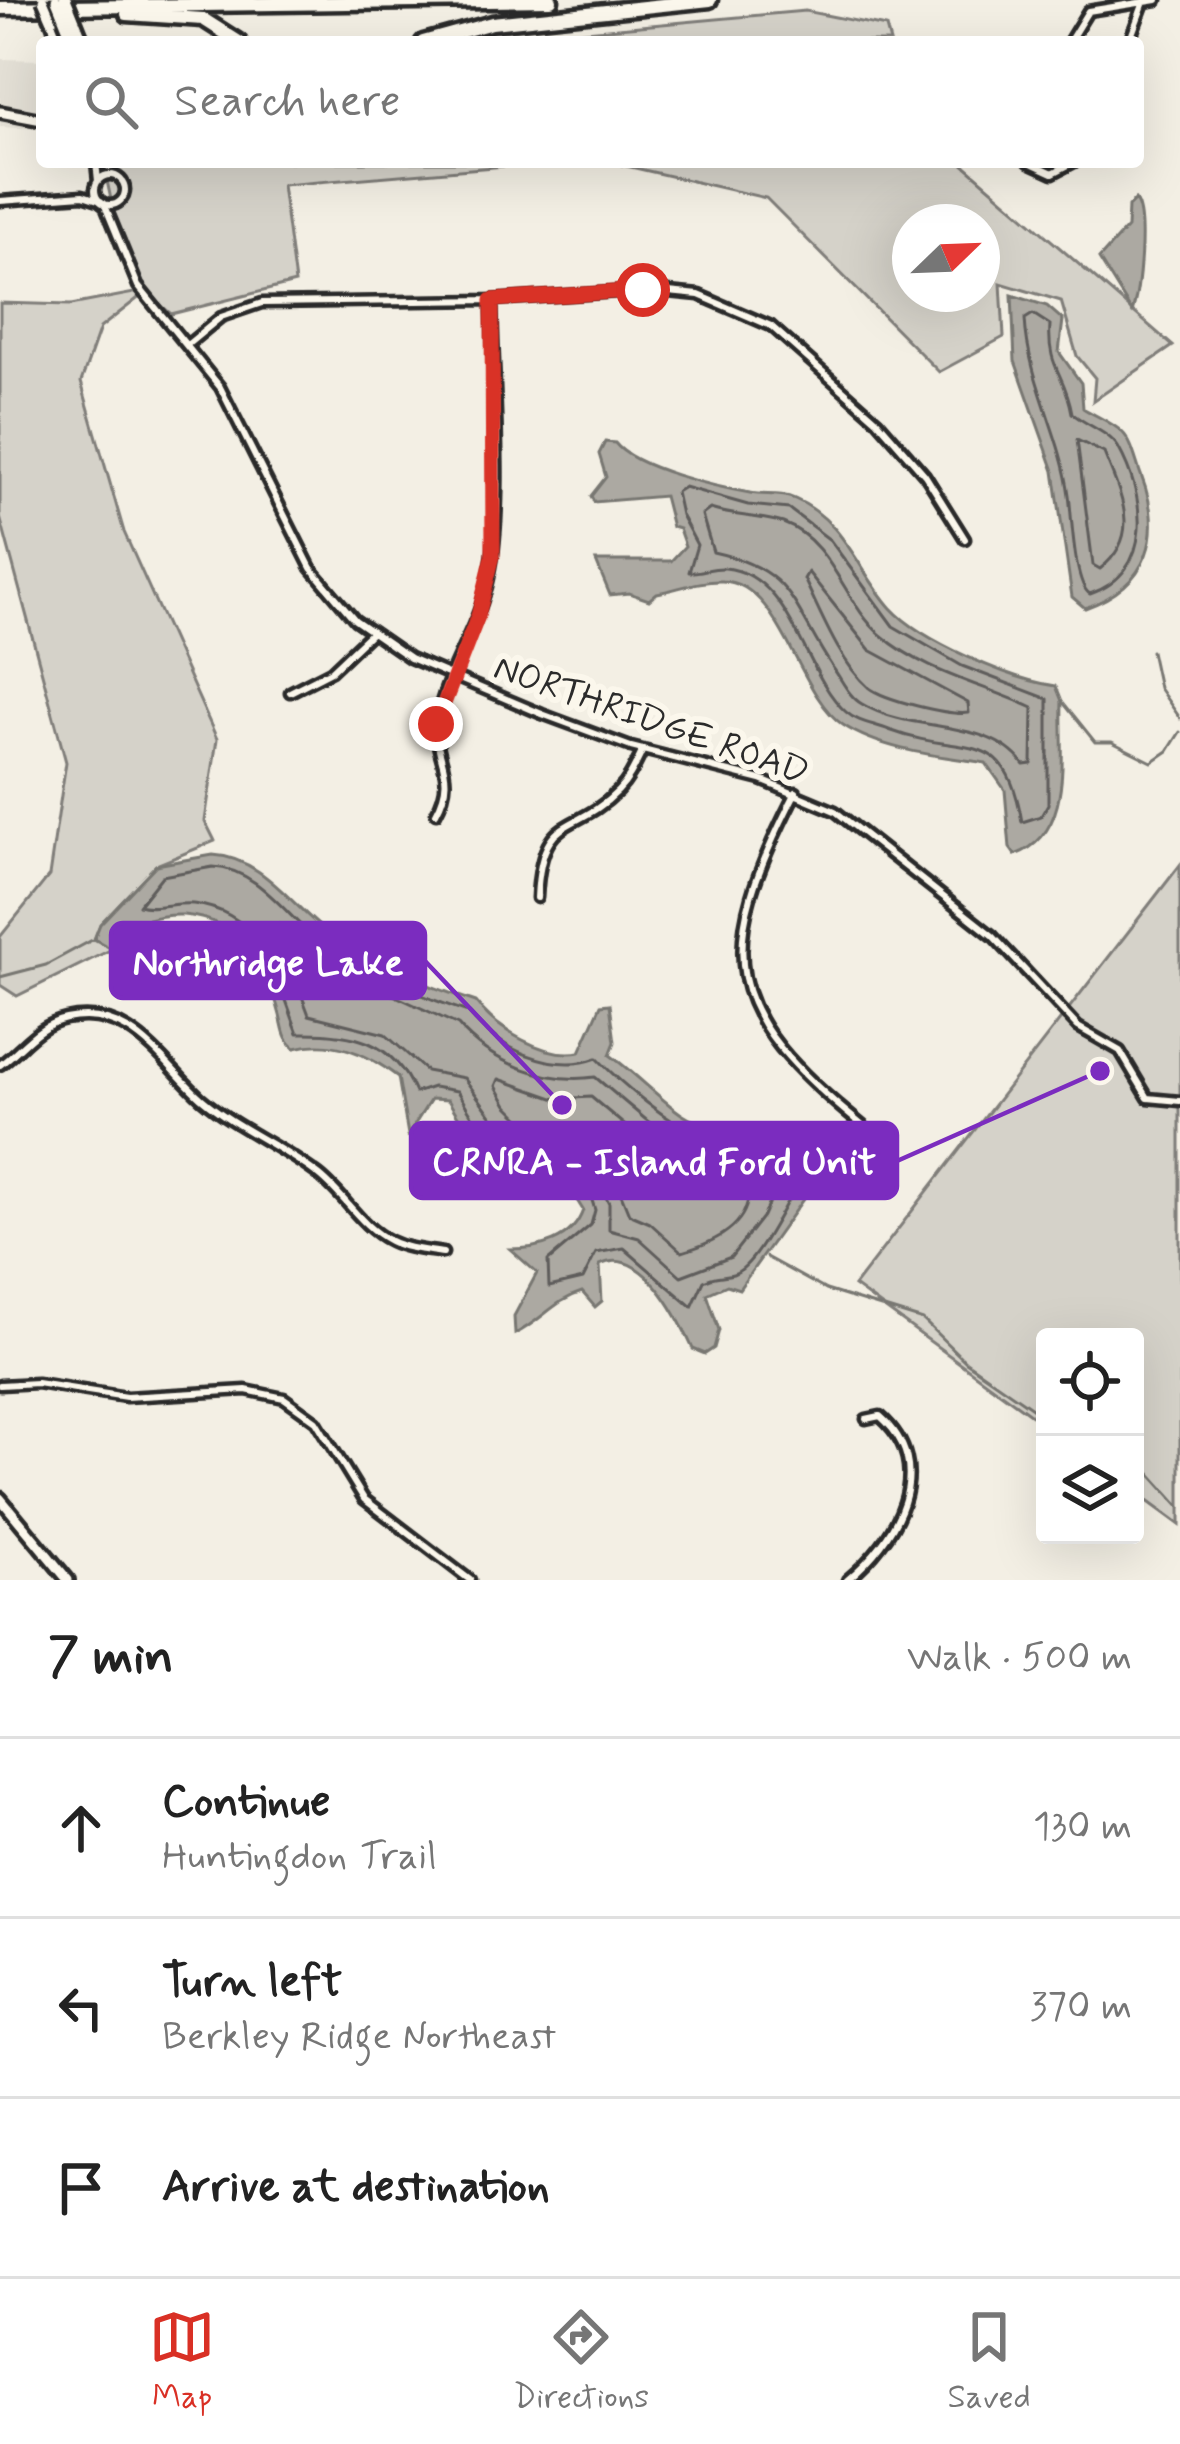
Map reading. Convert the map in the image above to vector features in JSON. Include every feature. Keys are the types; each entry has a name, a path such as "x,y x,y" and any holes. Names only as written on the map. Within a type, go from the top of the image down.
{"highway":[{"path":"65,0 76,36"},
{"path":"0,10 551,0"},
{"path":"445,36 492,23 710,0"},
{"path":"0,10 186,16 215,23 231,36"}],"street":[{"path":"43,0 58,36"},
{"path":"56,0 75,36"},
{"path":"1073,36 1088,11 1157,0"},
{"path":"1131,36 1144,2"},
{"path":"15,115 36,111"},
{"path":"0,112 36,119"},
{"name":"NORTHRIDGE ROAD","path":"104,168 97,183 138,286 239,417 311,568 371,633 452,677 644,750 796,792 864,829 991,934 1078,1027 1120,1051 1148,1098 1180,1101"},
{"name":"NORTHRIDGE ROAD","path":"111,168 121,179"},
{"path":"83,194 111,175 121,179 125,192 115,231"},
{"path":"0,201 83,194 103,202 120,201"},
{"path":"187,345 221,317 262,303 492,300 672,291 714,299 753,315 789,340 901,443 965,539"},
{"path":"436,813 449,784 436,724 478,616 493,556 492,300"},
{"path":"290,692 331,670 371,633"},
{"path":"537,898 541,864 555,834 617,793 644,750"},
{"path":"796,792 746,910 742,964 757,1013 774,1045 863,1126"},
{"path":"0,1065 34,1034 66,1018 92,1018 133,1030 225,1116 320,1175 380,1235 404,1246 443,1252"},
{"path":"0,1385 37,1383 126,1397 246,1390 284,1398 316,1421 364,1499 470,1580"},
{"path":"848,1580 888,1543 907,1490 908,1462 900,1438 880,1416 866,1419"},
{"path":"0,1498 68,1580"}],"shaded area":[{"path":"805,11 886,27 888,36 531,36"},
{"path":"0,59 36,60 36,129 0,127"},
{"path":"104,168 481,168 282,185 295,283 171,314 146,292 100,328 81,382 124,532 217,739 205,821 215,841 156,865 100,924 95,938 112,949 17,996 0,985 0,937 49,876 66,762 0,517 0,303 71,305 145,291 119,237"},
{"path":"635,168 968,168 1173,346 1093,401 1095,378 1077,356 1061,301 1001,283 1004,337 939,372 766,198"},
{"path":"1180,865 1180,1525 1144,1499 1144,1328 1036,1328 1036,1418 854,1286"}],"water":[{"path":"1135,200 1141,237 1132,312 1099,259 1127,228 1128,207"},
{"path":"1012,295 1047,306 1063,320 1059,352 1081,383 1083,408 1125,436 1148,497 1151,537 1137,571 1124,586 1085,608 1072,597 1054,471 1015,361"},
{"path":"605,442 677,475 784,496 812,508 839,533 879,594 905,621 968,657 1056,686 1062,701 1060,789 1056,810 1034,844 1015,855 1010,848 1005,790 986,763 894,747 843,725 813,690 774,619 742,586 706,582 657,593 649,600 629,593 610,595 596,561 671,561 685,546 679,529 672,527 664,496 594,502 591,496 606,477 599,454"},
{"path":"213,855 232,858 264,876 321,928 352,949 476,1002 508,1032 537,1046 580,1052 601,1005 610,1004 615,1042 610,1055 693,1120 788,1156 811,1188 739,1289 727,1285 707,1294 719,1330 714,1348 705,1354 693,1349 657,1288 630,1265 615,1261 600,1265 602,1301 595,1307 582,1292 515,1334 514,1316 537,1273 510,1249 543,1245 563,1236 583,1210 573,1194 548,1188 522,1193 484,1145 473,1141 448,1100 431,1099 408,1135 398,1077 336,1046 295,1048 286,1037 258,961 221,925 183,915 164,916 119,932 112,938 112,949 94,939 100,924 156,865"}],"waterway":[{"path":"1151,651 1159,688 1180,718"},
{"path":"1062,701 1095,742 1112,742 1152,762 1168,751 1180,732"},
{"path":"0,977 46,965 94,939"},
{"path":"766,1257 826,1290 923,1320 966,1362 1036,1411"},
{"path":"1144,1467 1180,1507"}],"place":[{"name":"CRNRA - Island Ford Unit","path":"1100,1071"},
{"name":"Northridge Lake","path":"562,1105"}],"route":[{"path":"436,724 478,616 493,556 492,300 643,290"}]}
